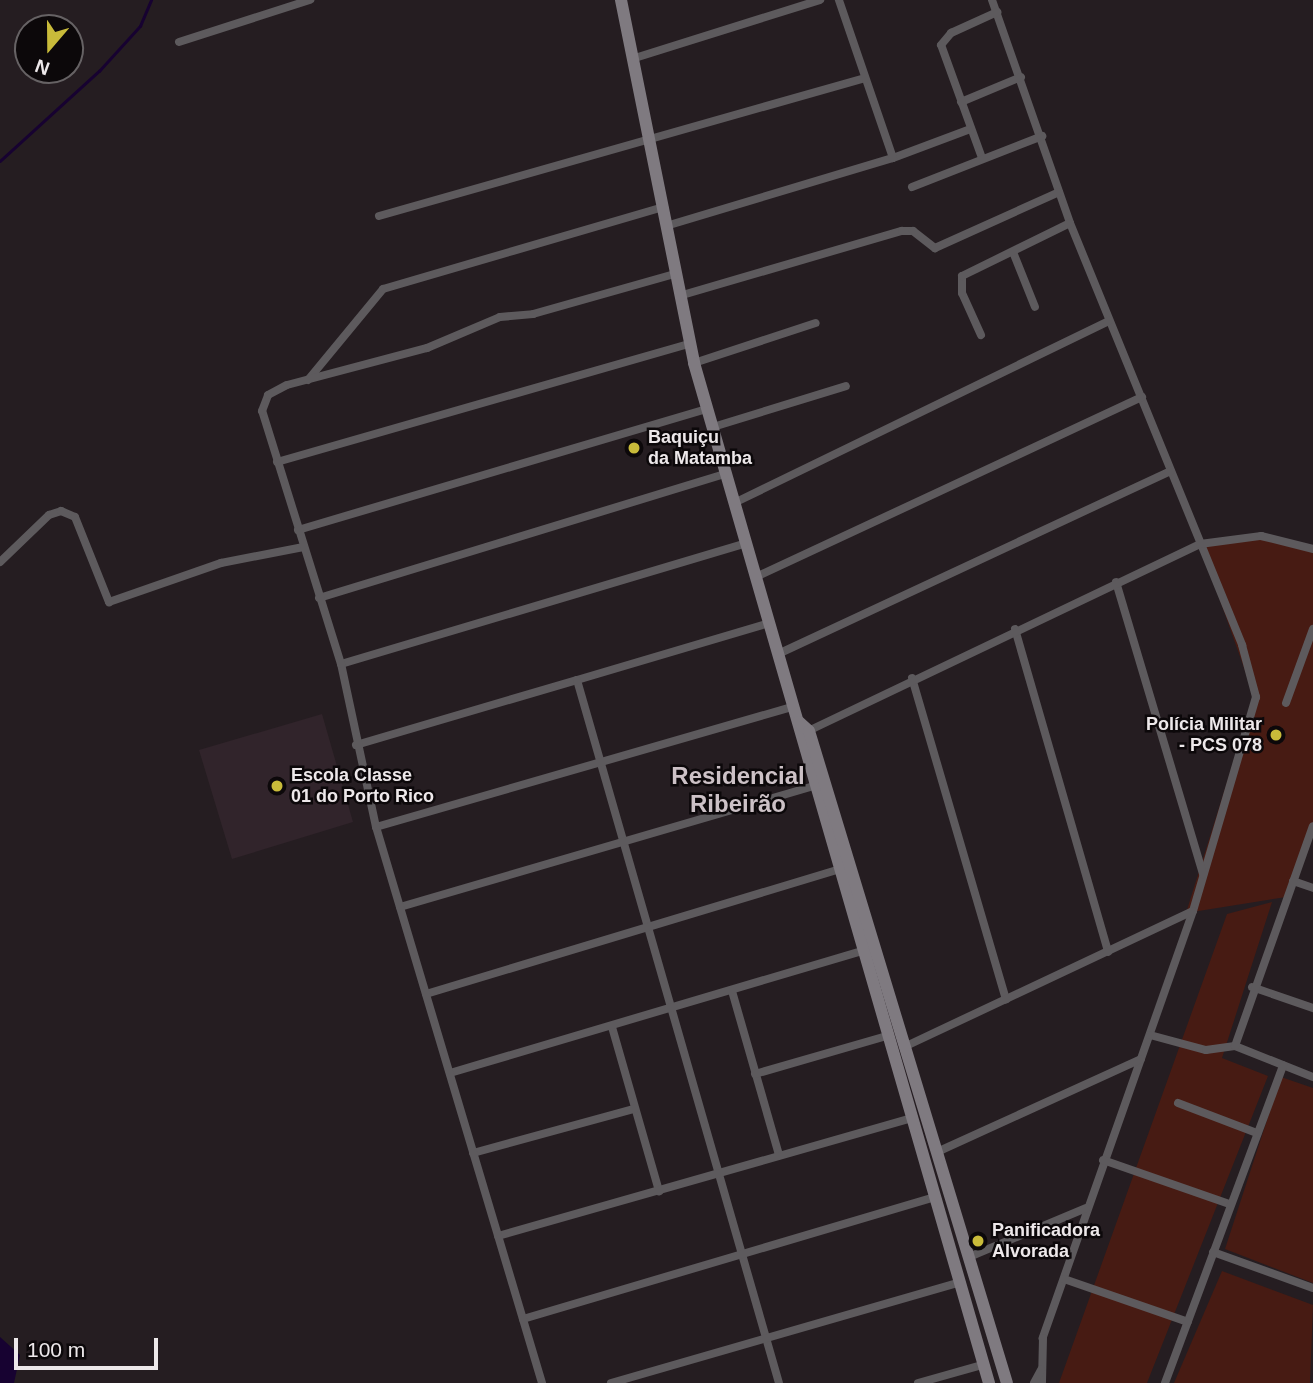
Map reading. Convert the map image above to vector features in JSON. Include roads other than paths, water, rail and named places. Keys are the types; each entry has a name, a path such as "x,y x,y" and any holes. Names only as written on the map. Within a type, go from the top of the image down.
{"street":[{"path":"179,41 310,0"},
{"path":"621,0 638,57 674,274 694,363 778,654 937,1152 1007,1383"},
{"path":"638,57 820,0"},
{"path":"839,0 893,158"},
{"path":"992,0 1042,136 1070,223 1242,645 1256,697 1193,911 1086,1208 1044,1338 1042,1383"},
{"path":"982,158 942,41 997,12"},
{"path":"961,102 1021,77"},
{"path":"379,216 654,142 865,78"},
{"path":"666,226 893,158 970,129"},
{"path":"912,187 1042,136"},
{"path":"680,296 902,231 935,248 1059,192"},
{"path":"308,380 383,289 663,207"},
{"path":"981,335 960,279 1070,223"},
{"path":"1013,252 1035,307"},
{"path":"542,1383 376,827 356,744 341,664 277,462 263,403 276,390 427,348 500,317 548,310 674,274"},
{"path":"734,503 1109,321"},
{"path":"694,363 816,323"},
{"path":"277,462 689,344"},
{"path":"713,427 846,386"},
{"path":"756,577 1142,397"},
{"path":"298,530 707,409"},
{"path":"778,654 1170,471"},
{"path":"319,598 725,474"},
{"path":"0,562 49,515 61,511 75,517 109,602 221,563 303,547"},
{"path":"803,729 1200,544 1261,536 1313,548"},
{"path":"341,664 746,543"},
{"path":"1116,582 1203,877"},
{"path":"356,744 769,622"},
{"path":"1015,629 1108,952"},
{"path":"1286,704 1313,629"},
{"path":"912,678 1006,1000"},
{"path":"577,680 779,1383"},
{"path":"376,827 794,706"},
{"path":"803,729 838,870 989,1383"},
{"path":"400,907 624,845 815,786"},
{"path":"1235,1046 1252,987 1313,826"},
{"path":"426,994 838,870"},
{"path":"1293,881 1313,888"},
{"path":"904,1047 1193,911"},
{"path":"450,1073 863,951"},
{"path":"1252,987 1313,1009"},
{"path":"732,991 779,1155"},
{"path":"612,1027 659,1191"},
{"path":"1150,1035 1206,1050 1235,1046 1313,1077"},
{"path":"755,1074 887,1036"},
{"path":"937,1152 1141,1059"},
{"path":"1165,1383 1229,1204 1283,1065"},
{"path":"1178,1103 1256,1133"},
{"path":"473,1153 634,1109"},
{"path":"498,1236 912,1118"},
{"path":"1103,1160 1229,1204"},
{"path":"523,1319 936,1197"},
{"path":"969,1257 1086,1208"},
{"path":"1213,1252 1313,1288"},
{"path":"1064,1279 1188,1322"},
{"path":"611,1383 958,1283"},
{"path":"918,1383 982,1365"},
{"path":"1034,1383 1041,1370"}],"waterway":[{"path":"0,161 99,71 140,26 151,0"}],"place":[{"name":"Baquiçu da Matamba","path":"634,448"},
{"name":"Polícia Militar - PCS 078","path":"1276,735"},
{"name":"Escola Classe 01 do Porto Rico","path":"277,786"},
{"name":"Panificadora Alvorada","path":"978,1241"}],"district":[{"name":"Residencial Ribeirão","path":"738,790"}]}
